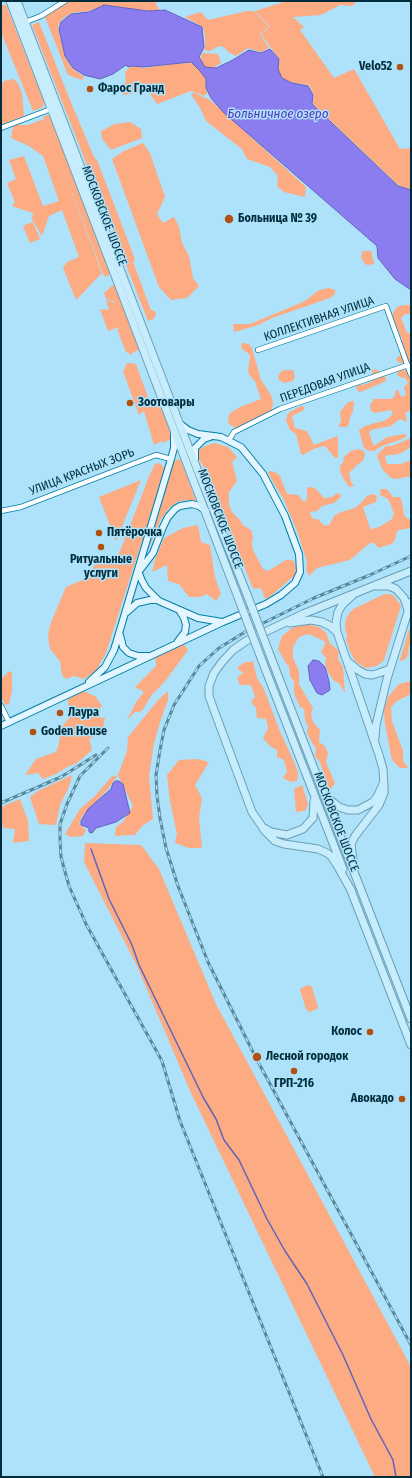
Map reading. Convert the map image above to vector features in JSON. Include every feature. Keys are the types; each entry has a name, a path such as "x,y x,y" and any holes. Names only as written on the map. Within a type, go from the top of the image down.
{"main road":[{"name":"МОСКОВСКОЕ ШОССЕ","path":"10,1 22,23 176,424 206,511 261,658 411,1044"},
{"name":"МОСКОВСКОЕ ШОССЕ","path":"17,1 22,23 51,109 176,424 196,468 248,597 411,1019"},
{"path":"1,726 223,622 266,604 281,595 294,583 300,572 299,554 285,516 263,474 241,447 221,437 198,434 176,424 171,459 114,650 109,661 98,674 83,687"},
{"path":"196,468 194,454 195,448 204,438 213,436"},
{"path":"138,571 153,553 163,526 175,509 180,506 192,504 199,506 206,511"},
{"path":"138,571 146,588 159,601"},
{"path":"352,892 337,865 327,853 318,849 275,841 261,826 252,812 214,710 209,696 209,686 214,673 233,650 263,632 411,571"},
{"path":"372,586 389,586 396,589 404,598 408,610"},
{"path":"355,594 342,605 338,612 336,623 337,632 375,742 383,769 384,782 384,793 382,800 360,828 351,844 351,853 361,888"},
{"path":"125,614 137,602 150,600 159,601 198,618 223,622"},
{"path":"375,742 376,726 390,669 411,602"},
{"path":"176,644 185,632 186,625 179,610"},
{"path":"284,623 311,620 322,622 337,632"},
{"path":"120,631 123,647 129,653 138,656 151,656"},
{"path":"346,660 364,674 380,673 390,669"},
{"path":"319,782 329,799 339,807 348,810 358,810 373,802 384,782"},
{"path":"261,826 271,832 287,835 295,833 308,825 313,818 314,811 314,802 310,783"}],"street":[{"path":"22,23 41,16 66,1"},
{"path":"1,128 51,109"},
{"name":"КОЛЛЕКТИВНАЯ УЛИЦА","path":"258,350 386,306 408,365"},
{"path":"408,365 411,375"},
{"name":"ПЕРЕДОВАЯ УЛИЦА","path":"229,440 234,432 280,409 408,365"},
{"name":"УЛИЦА КРАСНЫХ ЗОРЬ","path":"1,511 21,507 156,455 171,459"},
{"path":"1,706 9,722"}],"shaded area":[{"path":"68,1 155,1 159,10 148,11 104,5 89,11 71,13 61,20 58,27 65,57 72,68 84,77 82,80 68,75 45,17"},
{"path":"287,1 357,1 352,6 340,5 321,15 293,17 304,27 300,30 334,78 354,69 400,149 411,148 411,190 398,185 313,104 314,95 309,85 293,83 282,78 278,69 279,59 261,34 270,27 255,11"},
{"path":"1,5 6,5 44,102 43,107 33,111 1,32"},
{"path":"247,11 254,11 269,27 260,34 269,48 261,52 248,48 236,56 228,52 224,47 219,46 210,51 204,50 205,36 203,27 185,17 201,12 208,20"},
{"path":"39,22 70,100 94,157 97,160 135,259 133,262 151,310 155,311 156,314 154,319 148,321 32,25"},
{"path":"202,53 218,54 221,63 216,66 205,80 207,93 204,96 191,91 157,104 148,91 123,95 120,86 126,82 125,72 131,66 144,68 190,63 199,66"},
{"path":"13,79 18,83 22,94 24,116 1,125 1,85 4,81"},
{"path":"194,93 210,100 306,187 305,197 284,192 277,186 278,176 270,167 247,159 242,149 206,121 191,94"},
{"path":"47,115 50,116 111,272 108,276 104,276 43,117"},
{"path":"44,119 102,273 76,300 63,268 67,262 79,257 62,210 49,216 42,236 32,219 33,213 12,206 15,202 7,183 16,179 9,160 24,156 43,206 59,201 43,156 29,146 11,138 13,127 16,125 28,125"},
{"path":"130,122 141,129 142,138 111,150 102,139 101,131 115,124"},
{"path":"143,143 150,153 165,197 157,214 163,223 174,217 179,227 182,243 189,256 193,278 199,286 187,298 171,300 159,287 112,159 124,151"},
{"path":"33,222 40,239 30,243 23,226"},
{"path":"363,251 371,251 374,264 367,265 363,262 361,256"},
{"path":"113,285 116,286 140,350 133,352 132,355 126,352 117,329 120,329 116,328 108,331 100,309 109,310 106,300 115,303 116,306 115,302 106,299 104,293"},
{"path":"329,288 335,290 335,294 330,298 272,318 258,325 235,332 234,331 233,324 250,324 305,301 319,290"},
{"path":"411,305 411,313 404,315 401,318 407,333 411,333 411,367 409,363 399,363 396,359 403,353 402,339 393,319 393,313 397,307"},
{"path":"243,343 249,344 252,348 261,380 271,395 273,402 272,409 267,418 237,429 229,424 228,418 230,413 240,407 261,399 255,381 250,376 248,371 250,357 249,354 242,349 241,345"},
{"path":"127,363 136,364 150,403 154,405 158,401 172,436 170,440 161,443 162,439 154,445 144,411 139,415 123,371"},
{"path":"404,368 411,382 411,410 405,413 407,422 400,419 391,426 371,430 369,433 374,446 387,437 405,434 407,436 382,446 374,451 369,451 364,448 359,430 365,426 386,420 393,414 391,410 375,413 371,411 370,405 374,399 391,399 395,396 395,391 398,390 401,397 406,395 404,387 408,383 405,378 397,375 398,370"},
{"path":"374,369 379,371 380,376 385,376 386,381 363,391 358,391 355,385 362,385 371,382 373,379 372,371"},
{"path":"286,370 293,370 295,377 293,381 284,383 278,379 279,374"},
{"path":"354,401 353,412 350,417 349,424 347,427 339,426 341,422 340,412 348,402"},
{"path":"301,406 304,407 304,410 292,416 295,428 307,431 314,445 337,436 338,458 335,458 325,446 316,448 303,455 301,454 296,434 290,430 286,420 288,413"},
{"path":"411,438 411,445 408,449 401,453 387,455 385,457 387,464 401,464 411,460 411,477 398,479 391,478 382,469 377,455 386,446 392,446"},
{"path":"214,443 228,447 237,457 232,462 237,481 229,492 229,505 232,512 243,525 251,530 253,536 253,550 263,569 268,571 286,560 294,561 296,568 295,575 272,595 265,599 260,588 254,589 252,586 244,566 235,552 234,537 230,533 227,523 218,511 205,469 198,458 197,451"},
{"path":"358,449 364,451 365,454 363,461 349,473 351,482 354,486 349,487 340,471 340,466 346,455 351,451"},
{"path":"179,459 196,501 185,500 177,502 169,508 161,519 148,550 174,462"},
{"path":"160,463 164,468 163,475 106,653 97,669 84,679 74,676 66,679 62,675 60,661 50,649 48,636 50,625 66,587 94,575 92,569 95,565 118,555 150,474 155,464"},
{"path":"271,471 280,476 287,494 298,495 304,502 307,499 308,487 315,488 324,498 332,497 337,493 341,495 341,497 334,503 322,506 317,511 310,512 312,518 319,520 326,526 330,524 334,516 341,512 355,508 367,496 373,494 377,496 376,502 363,507 370,528 379,527 392,519 394,514 388,499 380,495 381,489 387,489 393,497 400,497 404,515 407,519 411,519 411,528 399,530 394,542 391,544 379,548 374,543 370,543 350,560 317,568 309,576 306,569 307,562 297,531 283,498 270,477 268,472"},
{"path":"141,480 116,541 99,497"},
{"path":"198,525 201,542 210,545 215,577 221,594 216,601 207,594 200,597 189,597 179,584 168,581 167,565 152,572 164,538 183,528"},
{"path":"385,594 394,596 401,606 384,660 377,666 365,668 355,661 350,651 346,640 346,619 353,609"},
{"path":"306,624 319,627 326,633 330,643 339,651 338,659 343,667 345,693 339,683 334,681 325,664 326,658 321,652 326,642 309,634 299,637 293,647 293,658 299,671 299,684 313,708 311,714 313,722 320,730 319,742 325,746 328,753 326,762 335,783 330,790 327,786 320,762 315,756 316,748 307,733 308,727 305,720 304,709 300,707 294,694 294,682 290,676 289,666 278,649 282,636 292,628"},
{"path":"409,629 411,630 411,643 408,648 409,651 406,659 401,661 400,660"},
{"path":"184,644 188,650 166,680 151,696 142,711 135,712 127,720 136,702 144,692 135,687 156,666 155,658"},
{"path":"253,661 257,678 264,689 279,729 295,764 298,773 297,781 291,782 283,778 287,772 284,760 277,757 277,750 270,746 263,738 268,728 266,719 257,718 256,708 251,702 255,697 251,685 240,685 237,678 243,673 237,668 243,663"},
{"path":"9,671 12,673 12,691 9,704 5,705 1,696 1,679"},
{"path":"411,681 411,694 397,701 391,707 392,721 403,751 403,761 408,768 400,768 392,760 385,724 384,709 388,697 399,684"},
{"path":"84,691 96,697 102,706 93,716 105,718 102,732 89,739 92,750 77,763 43,779 38,773 25,775 36,759 56,752 59,744 60,729 69,718 68,699"},
{"path":"168,691 168,700 154,743 149,776 153,819 142,826 135,835 115,836 116,827 123,822 133,806 118,775 127,751 128,737 159,699"},
{"path":"197,759 209,762 195,785 202,798 199,818 202,848 189,848 175,843 177,834 170,801 167,775 179,760"},
{"path":"72,775 69,787 60,805 56,825 39,824 30,797 38,791"},
{"path":"118,775 108,789 82,816 79,824 86,830 83,836 71,837 65,834 80,809 96,795 111,777"},
{"path":"302,785 308,804 305,811 296,812 294,789"},
{"path":"20,799 28,821 29,841 13,843 15,829 4,828 1,822 1,807"},
{"path":"85,843 141,845 159,869 216,1004 411,1367 411,1477 375,1477 191,1093 137,966 84,862"},
{"path":"309,985 312,987 318,1007 317,1009 309,1012 306,1009 300,990 301,988"}],"water":[{"name":"Больничное озеро","path":"104,5 148,11 165,10 202,27 204,47 199,57 205,67 216,68 249,50 261,53 270,49 279,59 278,69 282,78 292,83 308,86 313,95 312,104 398,186 411,190 411,290 395,279 378,258 377,246 223,112 211,98 206,88 206,79 191,62 143,67 128,67 126,65 113,74 100,79 84,75 73,68 65,56 59,29 61,22 71,14 89,12"},
{"path":"313,660 319,661 325,667 329,681 330,690 322,695 317,693 310,680 308,666"},
{"path":"116,781 123,784 130,813 116,822 96,828 92,833 89,832 89,828 81,825 81,821 88,809 111,789 113,783"}],"waterway":[{"path":"91,849 109,899 132,945 139,965 203,1097 216,1119 224,1140 239,1160 267,1219 285,1251 307,1284 343,1355 371,1419 393,1460 396,1477"}],"railway":[{"path":"411,556 314,598 245,632 219,648 199,666 174,705 164,730 156,775 160,818 166,848 178,886 208,962 256,1058 411,1345"},
{"path":"108,748 80,776 67,804 60,824 61,857 69,886 86,924 162,1061 180,1121 323,1477"},
{"path":"1,803 61,777 96,755"}],"place":[{"name":"Velo52","path":"400,67"},
{"name":"Фарос Гранд","path":"90,89"},
{"name":"Больница № 39","path":"229,219"},
{"name":"Зоотовары","path":"130,403"},
{"name":"Пятёрочка","path":"99,533"},
{"name":"Ритуальные услуги","path":"101,547"},
{"name":"Лаура","path":"60,713"},
{"name":"Goden House","path":"33,732"},
{"name":"Колос","path":"370,1032"},
{"name":"Лесной городок","path":"257,1057"},
{"name":"ГРП-216","path":"294,1071"},
{"name":"Авокадо","path":"402,1099"}]}
